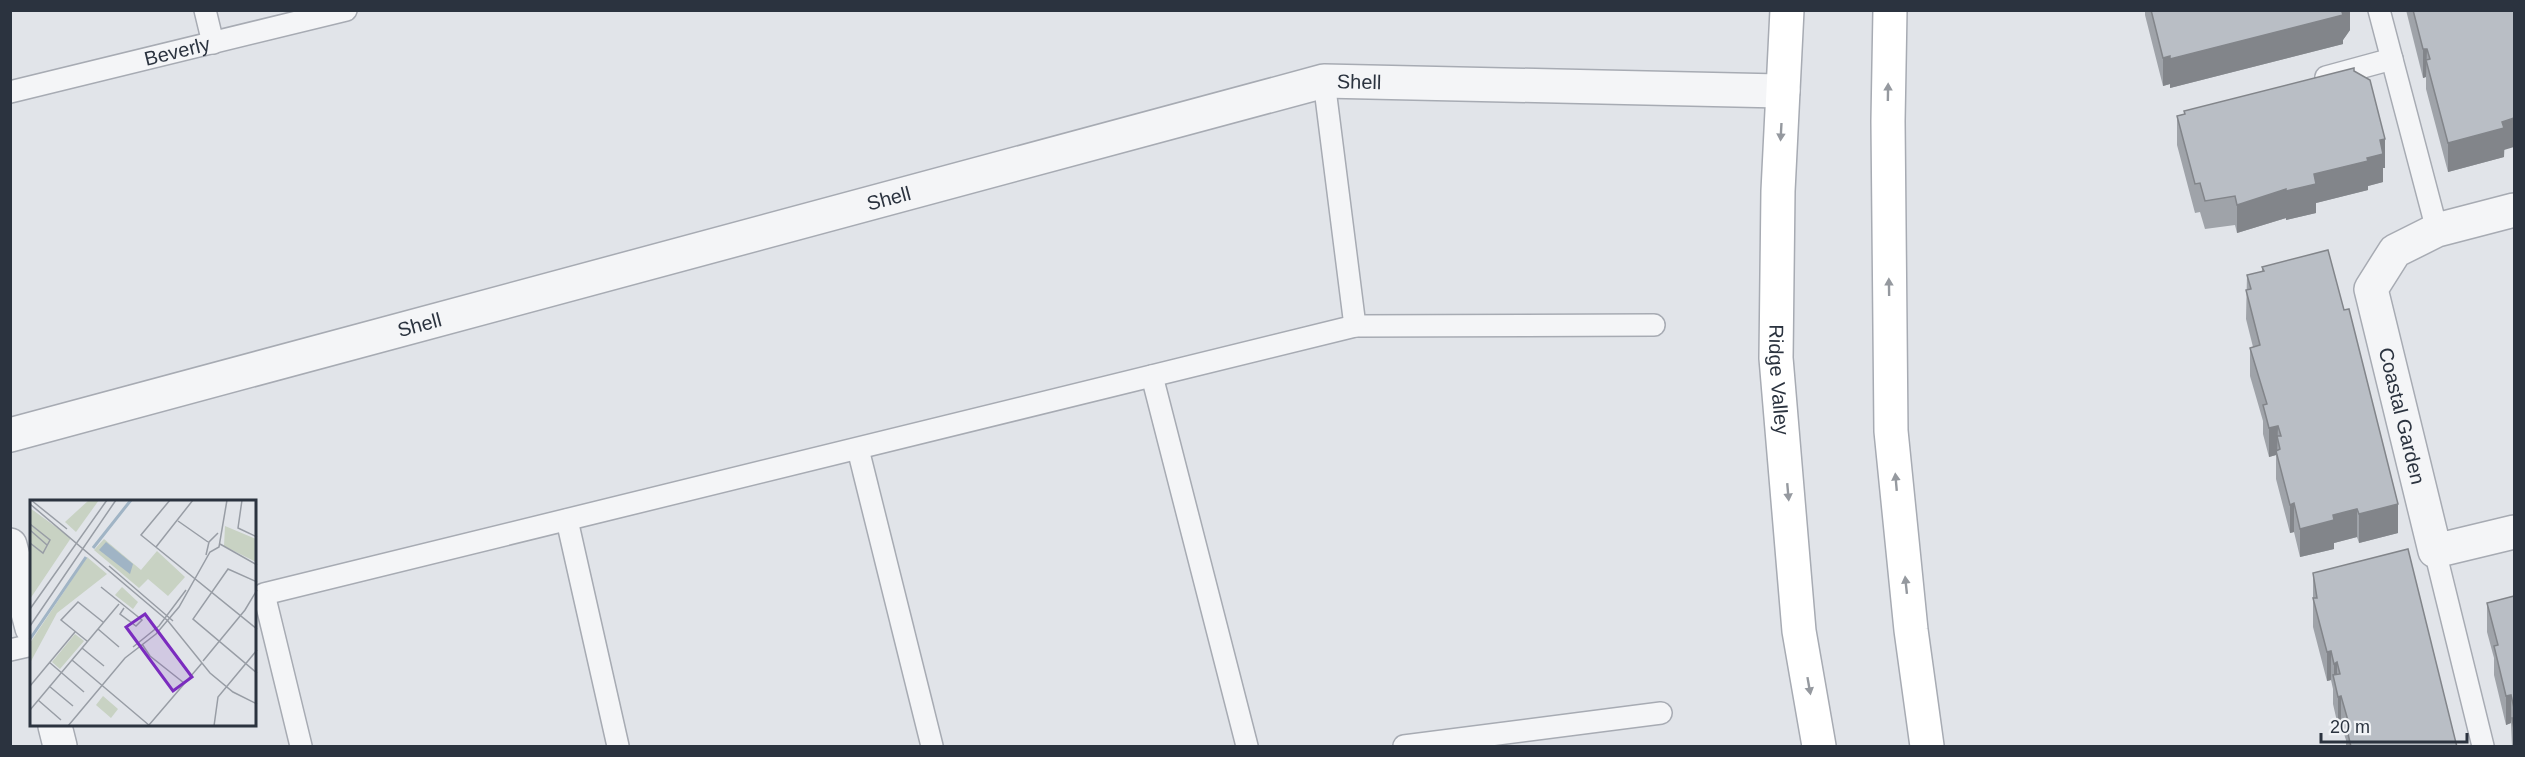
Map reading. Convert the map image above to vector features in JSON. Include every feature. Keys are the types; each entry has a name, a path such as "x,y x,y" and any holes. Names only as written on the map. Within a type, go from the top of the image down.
{"main road":[{"name":"Ridge Valley","path":"1787,10 1778,191 1776,358 1799,631 1819,747"},
{"path":"1890,10 1888,121 1891,431 1911,630 1927,747"},
{"path":"1911,630 1951,747"}],"street":[{"name":"Shell","path":"10,435 1324,81 1783,91"},
{"name":"Coastal Garden","path":"2435,551 2371,289 2395,251 2437,230 2514,210"},
{"path":"2435,551 2514,531"},
{"path":"10,545 30,620"},
{"path":"55,727 60,747"}],"lane":[{"path":"205,10 213,43"},
{"name":"Beverly","path":"10,92 346,10"},
{"path":"2379,10 2437,230"},
{"path":"2304,82 2392,60"},
{"path":"1324,81 1355,327"},
{"path":"301,747 264,594 1355,327 1654,325"},
{"path":"1152,376 1247,747"},
{"path":"858,449 932,747"},
{"path":"567,520 618,747"},
{"path":"2435,551 2483,747"},
{"path":"10,650 30,645"},
{"path":"1404,747 1660,713"}],"building":[{"path":"2151,10 2344,10 2343,15 2170,59 2170,56 2163,58"},
{"path":"2413,10 2514,10 2514,118 2502,122 2504,128 2448,143 2426,60 2430,59 2427,49 2423,49"},
{"path":"2354,68 2354,71 2370,80 2385,139 2380,140 2383,154 2367,158 2368,161 2314,174 2316,184 2286,191 2286,189 2237,205 2235,196 2205,201 2200,183 2195,184 2177,116 2185,114 2184,111"},
{"path":"2328,250 2344,310 2349,309 2398,504 2359,514 2357,509 2333,515 2334,520 2300,529 2294,503 2290,505 2276,451 2280,449 2277,436 2281,436 2278,426 2269,428 2263,405 2267,404 2250,348 2260,345 2246,290 2251,289 2247,275 2264,271 2262,267"},
{"path":"2408,549 2457,747 2351,747 2346,725 2349,724 2341,696 2338,697 2333,675 2340,674 2337,662 2334,664 2331,651 2327,652 2313,598 2317,598 2313,573"},
{"path":"2514,596 2514,708 2511,695 2506,696 2494,646 2498,645 2487,603"}]}
